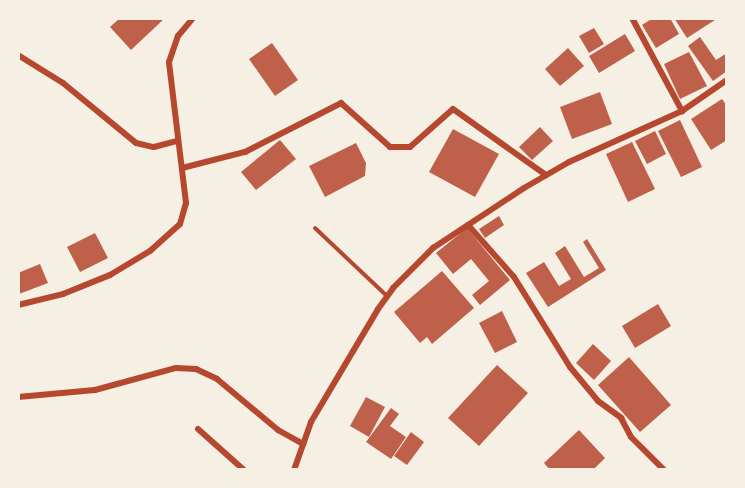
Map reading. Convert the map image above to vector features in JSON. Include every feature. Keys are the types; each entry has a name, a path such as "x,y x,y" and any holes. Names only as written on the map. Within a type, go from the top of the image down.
{"street":[{"path":"632,18 682,111"},
{"path":"18,305 86,286 132,263 164,241 184,214 182,168 169,62 174,44 189,19"},
{"path":"18,55 63,83 136,143 154,147 177,141"},
{"path":"294,470 303,444 343,366 387,296 433,248 546,175 682,111 727,80"},
{"path":"182,168 245,152 341,102 390,147 410,147 453,109 546,175"},
{"path":"468,225 514,277 570,368 598,401 621,418 631,437 664,470"},
{"path":"18,397 95,390 176,368 196,369 217,379 278,430 303,444"},
{"path":"198,429 244,470"}],"lane":[{"path":"315,228 387,296"}],"building":[{"path":"120,18 165,18 131,50 110,27"},
{"path":"653,18 670,18 679,34 656,48 642,25"},
{"path":"674,18 718,18 687,38"},
{"path":"594,28 604,44 589,53 579,36"},
{"path":"625,34 635,51 599,73 589,56"},
{"path":"700,37 716,60 727,53 727,71 713,81 688,46"},
{"path":"272,43 298,80 275,96 249,59"},
{"path":"568,48 584,66 560,86 545,69"},
{"path":"689,52 707,86 680,99 664,64"},
{"path":"600,92 612,124 572,139 560,107"},
{"path":"722,99 727,106 727,140 711,150 691,119"},
{"path":"680,120 702,167 681,177 658,131"},
{"path":"540,127 553,141 532,160 519,147"},
{"path":"453,129 499,154 475,197 429,172"},
{"path":"655,131 666,154 647,164 635,141"},
{"path":"280,140 296,159 256,190 241,172"},
{"path":"632,142 655,189 628,202 606,154"},
{"path":"356,143 366,163 365,176 325,197 309,166"},
{"path":"499,216 504,225 485,238 479,229"},
{"path":"467,228 510,280 480,305 472,295 489,281 471,259 453,274 436,253"},
{"path":"95,233 108,258 80,272 67,247"},
{"path":"587,239 606,270 548,307 526,273 544,262 559,286 571,279 555,253 565,246 584,277 599,268 583,242"},
{"path":"40,264 48,283 19,294 18,273"},
{"path":"442,271 474,308 432,344 427,337 420,343 394,312"},
{"path":"658,304 671,326 635,348 622,326"},
{"path":"502,311 517,342 495,353 479,323"},
{"path":"593,344 611,361 594,380 576,363"},
{"path":"629,357 671,405 640,432 598,385"},
{"path":"497,365 528,393 479,446 448,418"},
{"path":"366,397 385,407 369,437 350,426"},
{"path":"391,408 399,414 390,426 406,437 391,459 366,442"},
{"path":"579,430 605,458 593,470 550,470 544,463"},
{"path":"411,432 424,442 407,465 394,456"}]}
